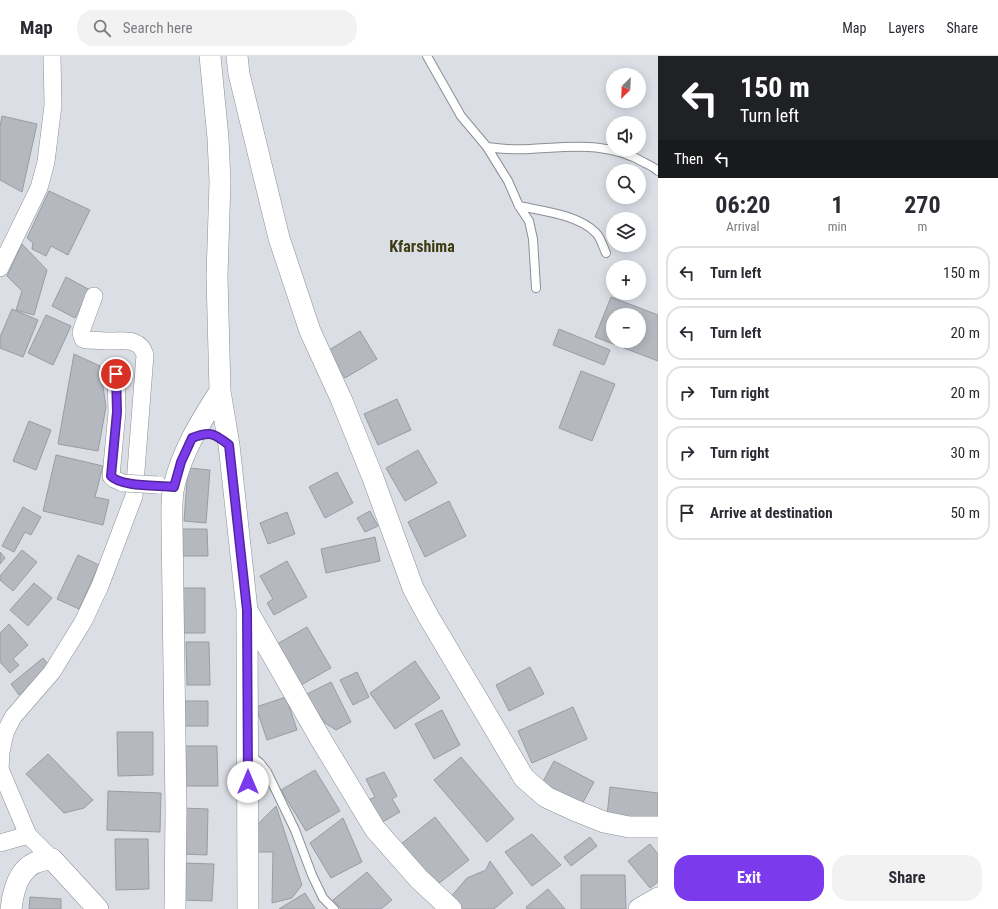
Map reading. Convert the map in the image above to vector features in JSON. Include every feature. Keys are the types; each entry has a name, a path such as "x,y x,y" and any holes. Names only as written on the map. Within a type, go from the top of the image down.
{"street":[{"path":"0,268 39,188 46,162 53,105 52,56"},
{"path":"210,56 218,138 220,182 217,276 220,391 229,445 247,610 248,909"},
{"path":"237,56 279,238 310,331 345,408 373,478 413,588 428,616 524,778 546,797 604,822 629,827 658,828"},
{"path":"94,296 81,333 82,336 86,340 131,341 140,345 144,350 146,362 134,496 100,586 83,622 52,672 13,717 5,733 1,752 0,769 28,835 98,909"},
{"path":"116,374 117,418 111,476 123,483 166,486"},
{"path":"175,909 176,810 172,526 166,486 220,391"},
{"path":"192,438 202,434 214,434 229,445"},
{"path":"247,610 320,738 375,828 418,879 451,909"},
{"path":"0,843 28,835"},
{"path":"11,909 15,889 24,870 41,860 52,859"},
{"path":"640,909 658,898"}],"lane":[{"path":"427,56 461,116 487,147 508,181 519,206 529,222 533,239 536,288"},
{"path":"487,147 512,149 586,147 616,150 638,159 658,171"},
{"path":"519,206 572,218 585,224 597,234 606,253"},
{"path":"248,753 260,763 267,772 295,830 312,875 323,898 334,909"}],"building":[{"path":"2,116 37,124 22,192 0,180 0,126"},
{"path":"49,191 90,210 68,255 51,246 46,256 32,249 33,243 27,238"},
{"path":"22,244 47,270 34,315 16,310 22,291 7,276"},
{"path":"66,277 90,290 75,318 52,306"},
{"path":"610,300 619,300 640,308 607,308"},
{"path":"12,309 38,320 23,357 0,348 0,337"},
{"path":"606,310 606,341 595,337"},
{"path":"646,310 658,315 658,361 624,348 646,348"},
{"path":"46,315 71,326 53,365 28,353"},
{"path":"559,329 610,350 604,365 553,345"},
{"path":"360,331 377,359 345,378 341,372 334,376 321,355"},
{"path":"74,354 100,366 106,407 98,451 58,444"},
{"path":"581,371 615,384 592,441 559,428"},
{"path":"397,399 411,430 378,445 364,414"},
{"path":"29,421 51,430 36,470 13,461"},
{"path":"418,450 437,483 405,501 386,468"},
{"path":"56,455 103,466 95,497 109,500 103,525 43,511"},
{"path":"188,468 210,470 206,523 184,521"},
{"path":"337,472 353,503 325,518 309,487"},
{"path":"449,501 466,536 425,557 408,522"},
{"path":"23,507 41,517 31,535 25,532 14,552 2,546"},
{"path":"370,511 378,526 365,532 357,518"},
{"path":"287,512 295,534 268,544 260,523"},
{"path":"179,529 207,529 208,556 180,556"},
{"path":"375,537 380,561 326,573 321,549"},
{"path":"22,550 37,562 13,591 0,580 0,576"},
{"path":"0,552 5,558 0,564"},
{"path":"78,555 99,565 79,609 57,599"},
{"path":"287,561 307,597 274,615 267,603 273,599 260,576"},
{"path":"34,583 52,598 28,626 10,610"},
{"path":"182,588 205,588 205,633 182,633"},
{"path":"9,624 28,645 13,659 19,665 10,673 0,662 0,633"},
{"path":"307,627 331,668 301,685 277,644"},
{"path":"186,642 209,642 210,685 187,685"},
{"path":"43,658 52,669 19,695 11,684"},
{"path":"415,661 440,698 395,729 370,693"},
{"path":"530,667 544,694 509,711 496,685"},
{"path":"357,672 369,697 353,705 340,680"},
{"path":"331,682 351,722 336,730 325,723 305,695"},
{"path":"286,697 297,730 267,740 256,707"},
{"path":"179,701 208,701 208,726 179,726"},
{"path":"573,707 587,739 532,763 518,731"},
{"path":"442,710 460,745 434,759 415,724"},
{"path":"117,732 153,732 153,775 118,776"},
{"path":"179,746 217,746 218,786 180,786"},
{"path":"48,754 93,800 84,808 64,813 26,774"},
{"path":"461,757 514,819 487,842 434,780"},
{"path":"554,761 594,782 581,806 541,785"},
{"path":"315,770 340,811 306,831 281,790"},
{"path":"384,772 397,796 392,799 400,812 379,824 366,801 375,797 366,779"},
{"path":"610,787 658,793 658,821 607,816"},
{"path":"108,791 161,793 160,832 107,830"},
{"path":"276,806 302,885 292,898 272,903 273,852 256,852 257,825"},
{"path":"183,808 208,809 207,855 182,854"},
{"path":"435,817 469,860 434,887 401,844"},
{"path":"343,818 362,862 331,878 310,843"},
{"path":"532,834 561,865 532,886 505,852"},
{"path":"590,837 597,846 571,866 564,857"},
{"path":"115,839 148,839 149,889 116,890"},
{"path":"650,844 658,854 658,882 650,888 628,861"},
{"path":"490,861 513,893 494,909 459,909 449,899 467,878 486,870"},
{"path":"183,863 214,864 212,901 181,900"},
{"path":"367,872 392,900 381,909 341,909 333,900"},
{"path":"581,875 625,875 626,909 581,909"},
{"path":"548,889 565,909 527,909 526,907"},
{"path":"305,893 315,909 279,909"},
{"path":"30,897 61,899 61,909 29,909"}],"district":[{"name":"Kfarshima","path":"422,246"}],"route":[{"path":"116,374 117,412 111,476 118,482 174,487 181,462 192,438 202,434 214,434 229,445 247,610 248,782"}]}
